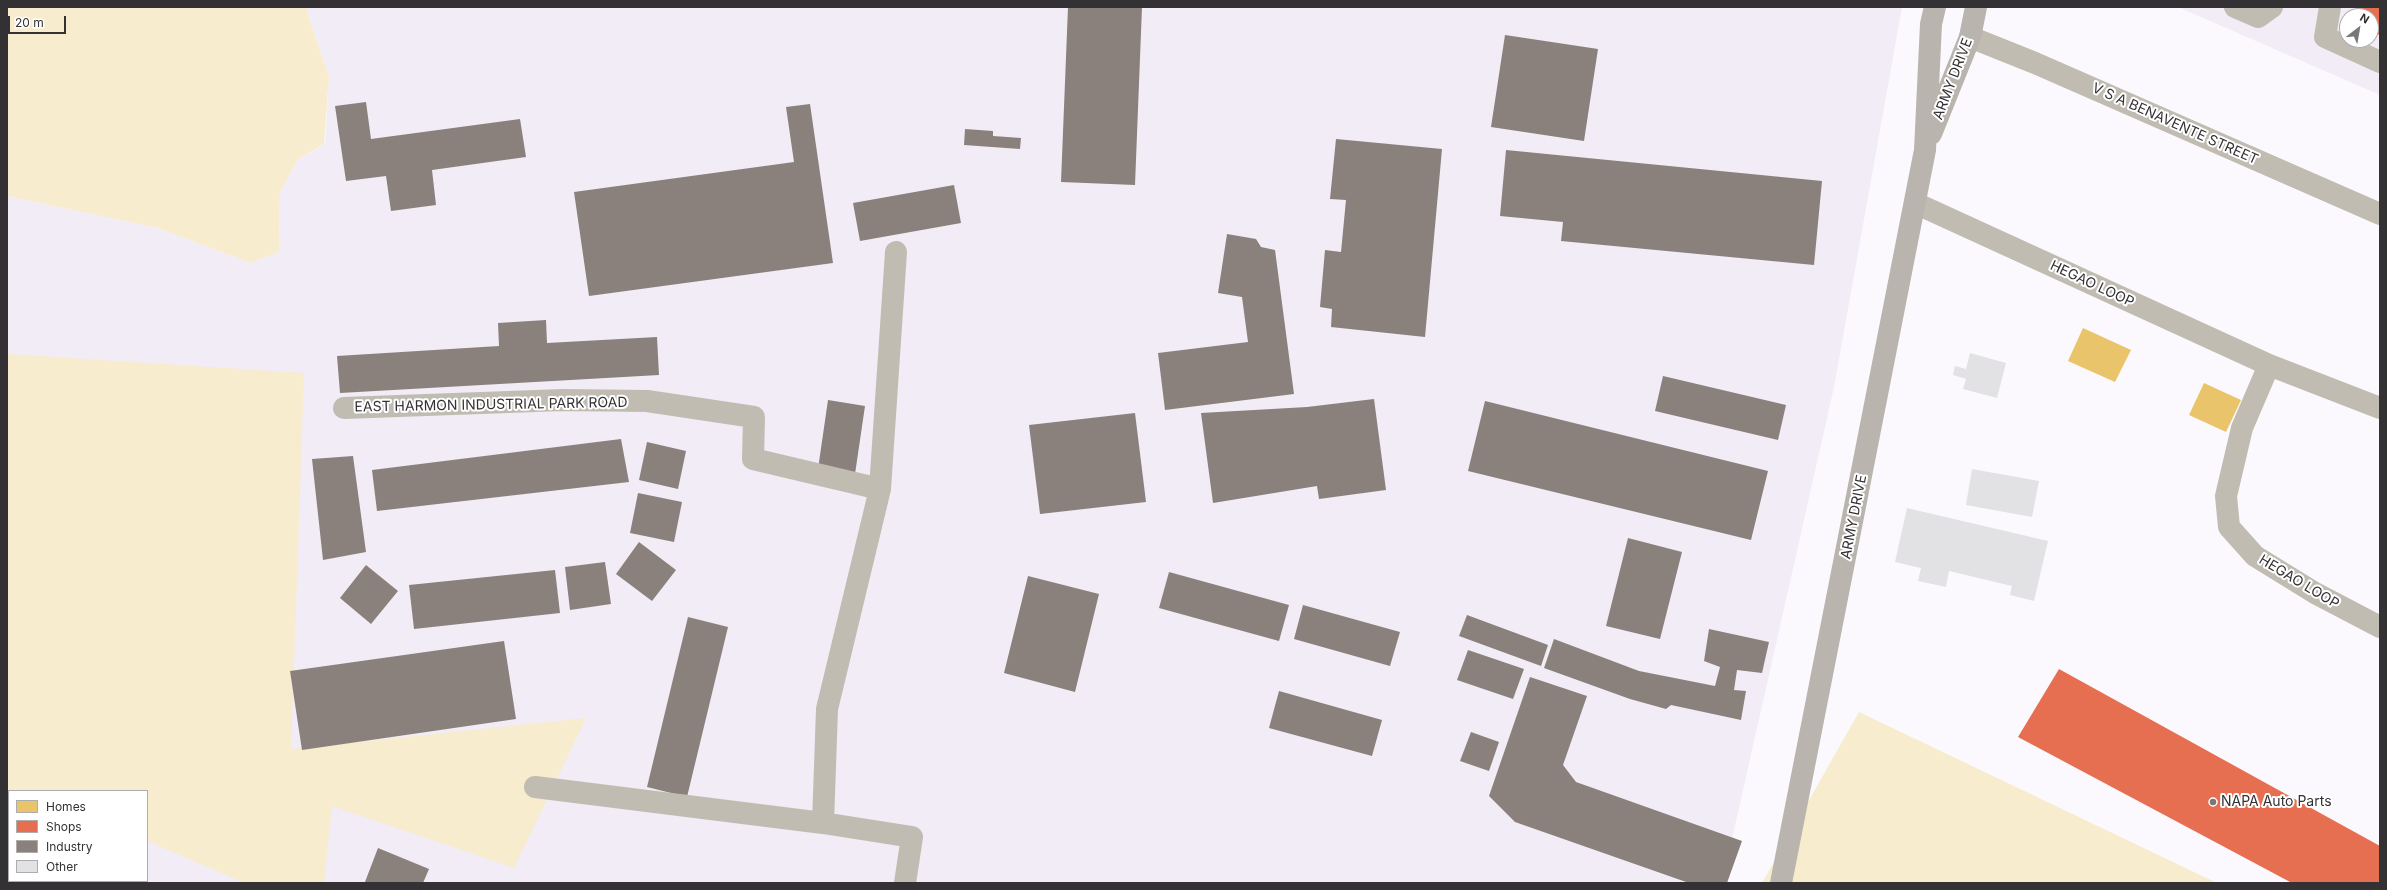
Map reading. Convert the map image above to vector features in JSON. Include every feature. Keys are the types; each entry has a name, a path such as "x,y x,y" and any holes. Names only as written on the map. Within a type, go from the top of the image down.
{"main road":[{"name":"ARMY DRIVE","path":"1781,883 1925,150 1931,24 1935,7"},
{"name":"ARMY DRIVE","path":"1925,150 1970,37 1976,7"}],"street":[{"path":"2235,7 2258,17 2272,7"},
{"path":"2330,7 2325,38 2380,62"},
{"name":"V S A BENAVENTE STREET","path":"1970,37 2035,62 2380,214"},
{"name":"HEGAO LOOP","path":"1915,202 2269,365 2380,408"},
{"path":"822,823 828,708 880,489 896,252"},
{"name":"HEGAO LOOP","path":"2269,365 2242,428 2226,496 2229,528 2255,556 2315,593 2380,627"},
{"name":"EAST HARMON INDUSTRIAL PARK ROAD","path":"344,408 563,400 647,401 754,416 753,459 880,489"},
{"path":"534,787 822,823 912,837 905,883"}],"shaded area":[{"path":"7,7 307,7 308,15 329,77 324,144 298,159 280,192 279,252 251,263 158,228 7,196"},
{"path":"307,7 1902,7 1834,387 1722,883 7,883 7,196 158,228 251,263 279,252 280,192 298,159 325,144 329,77 308,15"},
{"path":"2178,7 2380,7 2380,95"},
{"path":"7,354 304,373 291,749 586,718 514,868 332,806 324,883 245,883 148,841 148,790 8,790 7,819"},
{"path":"1859,712 2217,883 1762,883"}],"building: Homes":[{"path":"2083,328 2131,350 2115,382 2068,361"},
{"path":"2204,383 2241,400 2226,432 2189,415"}],"building: Shops":[{"path":"2380,7 2380,35 2379,8 2357,8"},
{"path":"2059,669 2380,846 2380,883 2292,883 2018,737"}],"building: Industry":[{"path":"1068,7 1142,7 1135,185 1061,182"},
{"path":"1505,35 1598,49 1584,141 1491,127"},
{"path":"366,102 371,139 520,119 526,157 432,170 436,205 391,211 386,176 346,181 335,106"},
{"path":"810,104 833,263 589,296 574,192 794,162 786,107"},
{"path":"965,129 993,131 993,136 1021,138 1020,149 964,145"},
{"path":"1336,139 1442,149 1425,337 1331,327 1332,309 1320,307 1325,250 1341,252 1346,200 1330,199"},
{"path":"1506,150 1822,181 1814,265 1561,241 1563,222 1500,216"},
{"path":"954,185 961,223 860,241 853,203"},
{"path":"1227,234 1256,239 1261,247 1275,250 1294,394 1165,410 1158,353 1248,342 1242,297 1218,293"},
{"path":"546,320 547,343 657,337 659,375 340,393 337,356 499,346 498,323"},
{"path":"1663,376 1786,405 1778,440 1655,411"},
{"path":"1374,399 1386,490 1319,499 1317,486 1213,503 1201,413 1307,407"},
{"path":"828,400 865,406 855,474 818,469"},
{"path":"1485,401 1768,471 1751,540 1468,471"},
{"path":"1135,413 1146,502 1040,514 1029,425"},
{"path":"621,439 629,482 377,511 372,470"},
{"path":"647,442 686,451 678,489 639,480"},
{"path":"353,456 366,552 323,560 312,459"},
{"path":"638,493 682,502 674,542 630,533"},
{"path":"1628,538 1682,552 1660,639 1606,626"},
{"path":"639,542 676,570 652,601 616,574"},
{"path":"605,562 611,604 570,610 565,567"},
{"path":"366,565 398,591 371,624 340,598"},
{"path":"555,570 560,613 414,629 409,585"},
{"path":"1169,572 1289,605 1279,641 1159,608"},
{"path":"1028,576 1099,594 1075,692 1004,673"},
{"path":"1303,605 1400,632 1390,666 1294,639"},
{"path":"1467,615 1548,645 1541,666 1459,636"},
{"path":"688,617 728,627 687,797 647,787"},
{"path":"1709,629 1769,642 1762,673 1737,670 1734,690 1746,691 1741,720 1671,705 1666,709 1630,699 1544,668 1554,639 1639,671 1715,686 1720,667 1704,661"},
{"path":"504,641 516,719 302,750 290,671"},
{"path":"1468,650 1524,669 1513,699 1457,680"},
{"path":"1530,677 1587,696 1563,765 1576,782 1742,841 1727,883 1689,883 1515,822 1489,796"},
{"path":"1279,691 1382,720 1372,756 1269,728"},
{"path":"1471,732 1499,742 1489,771 1460,761"},
{"path":"378,848 429,869 423,883 365,882"}],"building: Other":[{"path":"1970,353 2006,363 1997,398 1963,389 1966,379 1953,375 1955,366 1966,369"},
{"path":"1972,469 2039,481 2032,517 1966,505"},
{"path":"1907,508 2048,541 2034,601 2010,595 2012,586 1949,571 1946,587 1918,581 1921,568 1895,562"}],"place":[{"name":"NAPA Auto Parts","path":"2213,802"}]}
